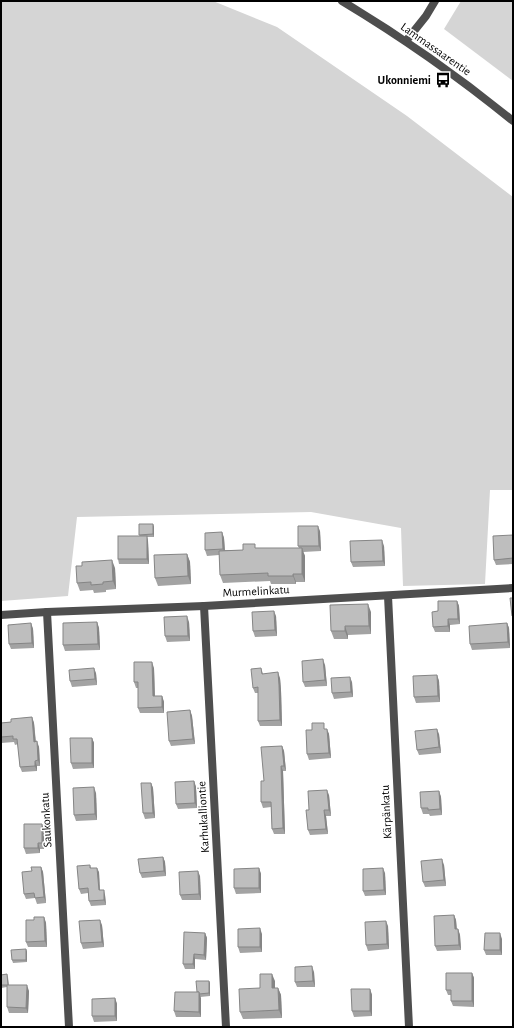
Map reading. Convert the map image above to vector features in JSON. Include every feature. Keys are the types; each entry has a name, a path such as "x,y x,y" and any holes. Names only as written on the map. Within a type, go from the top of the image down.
{"street":[{"name":"Lammassaarentie","path":"342,1 406,41 513,121"},
{"path":"406,41 426,16 435,1"},
{"name":"Murmelinkatu","path":"1,615 204,606 513,588"},
{"name":"Kärpänkatu","path":"388,596 409,1027"},
{"name":"Karhukalliontie","path":"204,606 226,1027"},
{"name":"Saukonkatu","path":"47,612 69,1027"}],"shaded area":[{"path":"1,1 213,1 277,27 407,116 513,197 513,490 490,490 485,584 403,586 401,528 311,512 77,517 68,596 1,601"},
{"path":"461,1 513,1 513,81 444,29"}],"building":[{"path":"139,524 153,524 153,534 139,535"},
{"path":"298,526 318,526 319,546 298,546"},
{"path":"222,532 223,549 205,550 205,533"},
{"path":"513,535 513,558 494,560 493,536"},
{"path":"118,536 147,536 147,559 118,559"},
{"path":"382,540 383,561 351,562 350,541"},
{"path":"243,544 255,544 255,548 302,548 302,574 293,574 293,576 268,576 268,573 220,575 219,551 243,550"},
{"path":"187,554 188,576 155,578 154,555"},
{"path":"112,560 113,581 91,585 91,582 77,583 76,566 82,566 82,562"},
{"path":"510,598 513,598 513,616 512,616"},
{"path":"438,601 457,601 458,619 448,619 448,626 433,627 432,612 438,611"},
{"path":"368,604 369,626 345,626 345,631 331,631 330,605"},
{"path":"274,611 275,630 253,631 252,612"},
{"path":"187,616 188,636 165,636 164,617"},
{"path":"97,622 98,644 63,645 63,623"},
{"path":"31,623 32,643 9,644 8,625"},
{"path":"507,623 508,642 470,644 469,626"},
{"path":"323,659 325,680 303,682 302,661"},
{"path":"134,662 152,662 153,696 162,696 162,707 138,708 138,682 134,682"},
{"path":"94,668 95,679 70,681 69,670"},
{"path":"261,668 262,674 278,672 280,720 258,721 258,687 253,688 251,669"},
{"path":"437,675 438,696 414,697 413,676"},
{"path":"350,677 351,692 332,693 331,678"},
{"path":"190,710 193,739 169,741 167,712"},
{"path":"32,717 34,742 37,741 38,760 35,761 35,766 20,767 17,739 13,739 13,736 1,737 1,723 11,722 11,719"},
{"path":"312,723 324,723 324,729 327,729 329,753 307,754 306,730 312,730"},
{"path":"437,729 439,747 417,750 415,731"},
{"path":"70,738 92,738 92,763 71,763"},
{"path":"282,746 284,766 281,766 283,828 272,829 271,802 261,802 261,781 264,781 261,747"},
{"path":"194,781 195,803 176,804 175,782"},
{"path":"141,783 151,783 153,813 143,813"},
{"path":"94,787 95,814 74,815 73,788"},
{"path":"327,790 329,810 324,810 326,829 308,830 306,810 309,810 308,791"},
{"path":"439,791 440,809 428,810 428,808 421,808 420,792"},
{"path":"24,824 42,824 42,843 38,843 38,848 24,848"},
{"path":"163,857 164,871 140,873 138,859"},
{"path":"442,859 444,880 423,882 421,861"},
{"path":"90,865 90,868 97,868 99,890 104,890 104,900 89,901 88,888 79,889 77,866"},
{"path":"31,867 41,867 44,897 35,898 34,893 24,894 22,872 32,871"},
{"path":"259,868 259,888 234,888 234,869"},
{"path":"383,868 384,890 363,891 363,869"},
{"path":"198,871 199,894 180,895 179,872"},
{"path":"454,915 455,929 458,929 459,945 435,946 434,916"},
{"path":"34,917 44,917 45,941 26,942 26,920 34,920"},
{"path":"100,920 102,942 81,943 79,921"},
{"path":"386,921 387,944 366,945 365,922"},
{"path":"260,928 260,947 238,947 238,929"},
{"path":"184,932 205,933 204,955 194,954 193,964 183,964"},
{"path":"485,933 500,933 500,950 484,950"},
{"path":"26,949 26,960 12,960 11,950"},
{"path":"312,966 313,981 295,982 295,967"},
{"path":"446,973 472,973 472,1001 451,1001 451,990 446,990"},
{"path":"7,974 8,985 1,985 1,975"},
{"path":"260,974 272,974 272,988 278,988 279,1010 240,1012 239,989 260,988"},
{"path":"196,981 209,981 209,993 199,994 199,992 197,992"},
{"path":"7,985 27,985 26,1008 7,1007"},
{"path":"351,989 370,989 370,1011 352,1011"},
{"path":"175,992 199,992 199,1012 174,1011"},
{"path":"115,998 115,1016 92,1016 92,999"}],"place":[{"name":"Ukonniemi","path":"443,80"}]}
